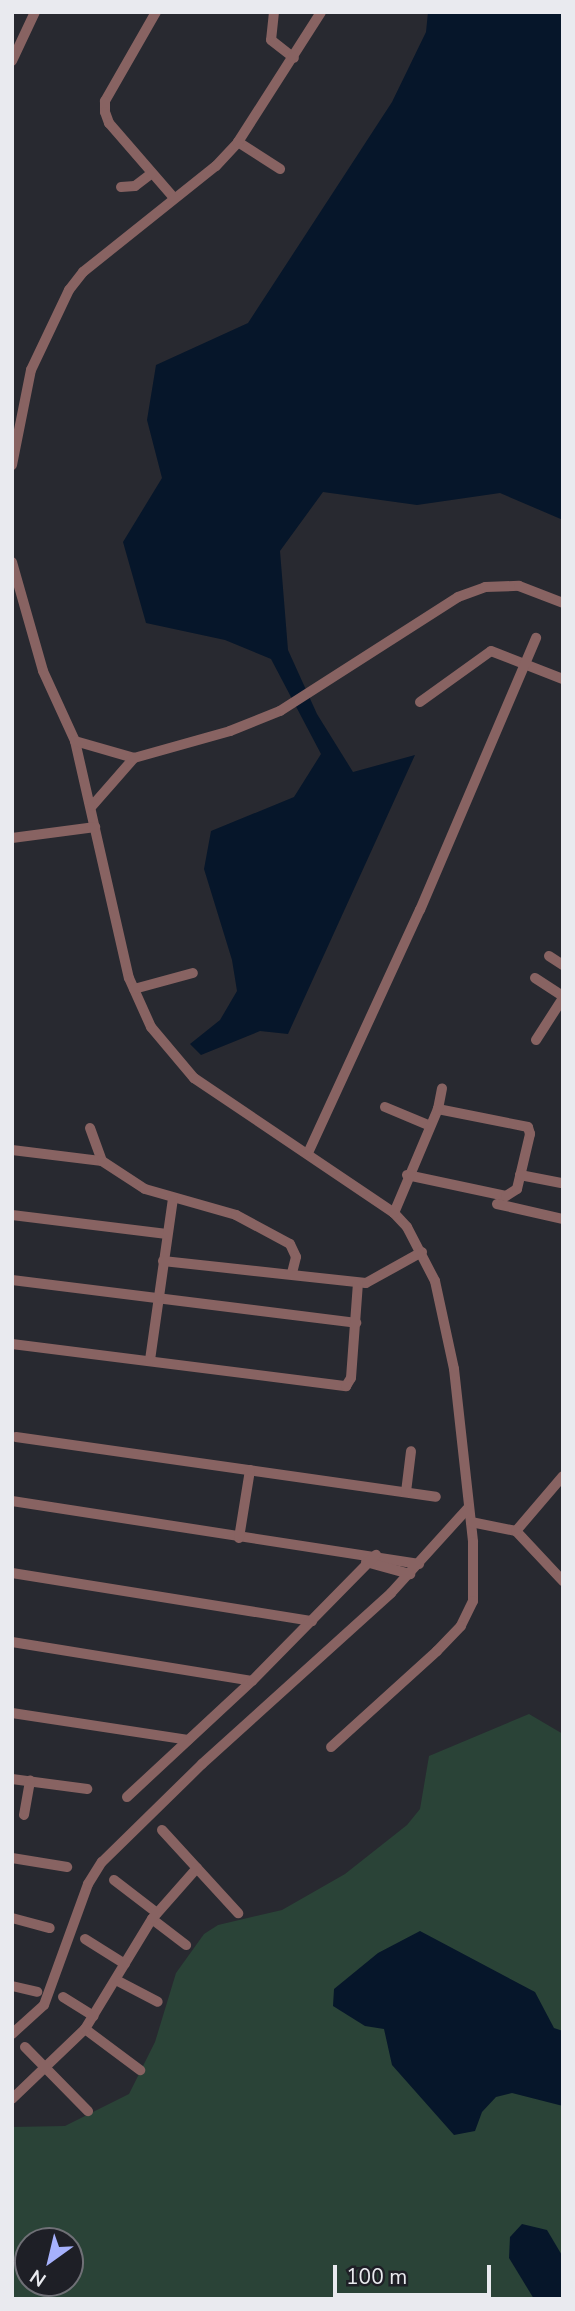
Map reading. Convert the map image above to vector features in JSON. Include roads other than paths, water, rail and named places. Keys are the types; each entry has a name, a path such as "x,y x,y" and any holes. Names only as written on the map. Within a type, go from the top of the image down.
{"street":[{"path":"12,61 35,12"},
{"path":"156,12 105,101 105,111 174,198"},
{"path":"274,12 271,40 294,58"},
{"path":"12,465 31,370 55,310 83,272 216,166 238,142 321,12"},
{"path":"238,142 280,169"},
{"path":"121,187 135,186 152,173"},
{"path":"12,562 20,603 43,671 75,741 134,989 151,1027 194,1078 394,1213 422,1252 435,1281 458,1411 471,1522 475,1580 469,1614 437,1651 331,1747"},
{"path":"75,741 134,758 230,731 280,711 316,691 458,597 485,587 519,586 563,603"},
{"path":"308,1153 421,910 536,638"},
{"path":"420,702 486,652 498,652 563,679"},
{"path":"92,806 134,758"},
{"path":"12,838 95,827"},
{"path":"549,956 563,965"},
{"path":"134,989 193,973"},
{"path":"535,978 563,997 536,1040"},
{"path":"394,1213 428,1125 438,1109 442,1088"},
{"path":"385,1107 428,1125"},
{"path":"407,1175 506,1196 514,1195 530,1134 528,1127 438,1109"},
{"path":"90,1128 102,1161"},
{"path":"12,1151 102,1161 145,1189 236,1215 275,1234 295,1251 292,1273"},
{"path":"520,1175 561,1183"},
{"path":"150,1360 173,1199"},
{"path":"498,1204 563,1219"},
{"path":"12,1215 167,1234"},
{"path":"163,1261 292,1273 362,1283 389,1272 422,1252"},
{"path":"12,1280 356,1323"},
{"path":"12,1344 346,1386 351,1378 362,1283"},
{"path":"16,1437 436,1497"},
{"path":"406,1492 411,1451"},
{"path":"239,1538 250,1469"},
{"path":"516,1531 563,1476"},
{"path":"12,1501 373,1560 419,1564"},
{"path":"12,2034 44,2005 88,1884 107,1856 410,1574 469,1507"},
{"path":"471,1522 516,1531 563,1581"},
{"path":"373,1560 410,1574"},
{"path":"127,1797 252,1681 373,1560"},
{"path":"12,1573 312,1621"},
{"path":"12,1642 252,1681"},
{"path":"12,1713 188,1740"},
{"path":"12,1779 87,1789"},
{"path":"24,1815 30,1782"},
{"path":"162,1830 238,1913"},
{"path":"12,1858 67,1867"},
{"path":"12,2099 47,2069 85,2029 154,1916 197,1868"},
{"path":"114,1880 186,1945"},
{"path":"12,1918 50,1928"},
{"path":"85,1939 125,1964"},
{"path":"116,1980 158,2002"},
{"path":"12,1986 37,1992"},
{"path":"63,1997 94,2017"},
{"path":"85,2029 140,2070"},
{"path":"25,2047 88,2111"}],"water":[{"path":"428,12 563,12 563,520 500,493 417,505 323,492 280,551 288,650 317,714 353,772 415,755 288,1034 260,1031 201,1055 190,1044 220,1020 237,991 232,960 204,869 211,831 294,797 321,754 271,659 225,640 146,623 123,542 162,478 147,420 156,365 248,323 392,102 426,32"},
{"path":"420,1931 535,1992 554,2028 563,2031 563,2106 512,2093 496,2097 482,2112 475,2131 454,2135 392,2065 384,2029 365,2026 333,2006 334,1989 378,1953"},
{"path":"522,2224 547,2230 563,2257 563,2299 534,2299 509,2258 510,2237"}]}
